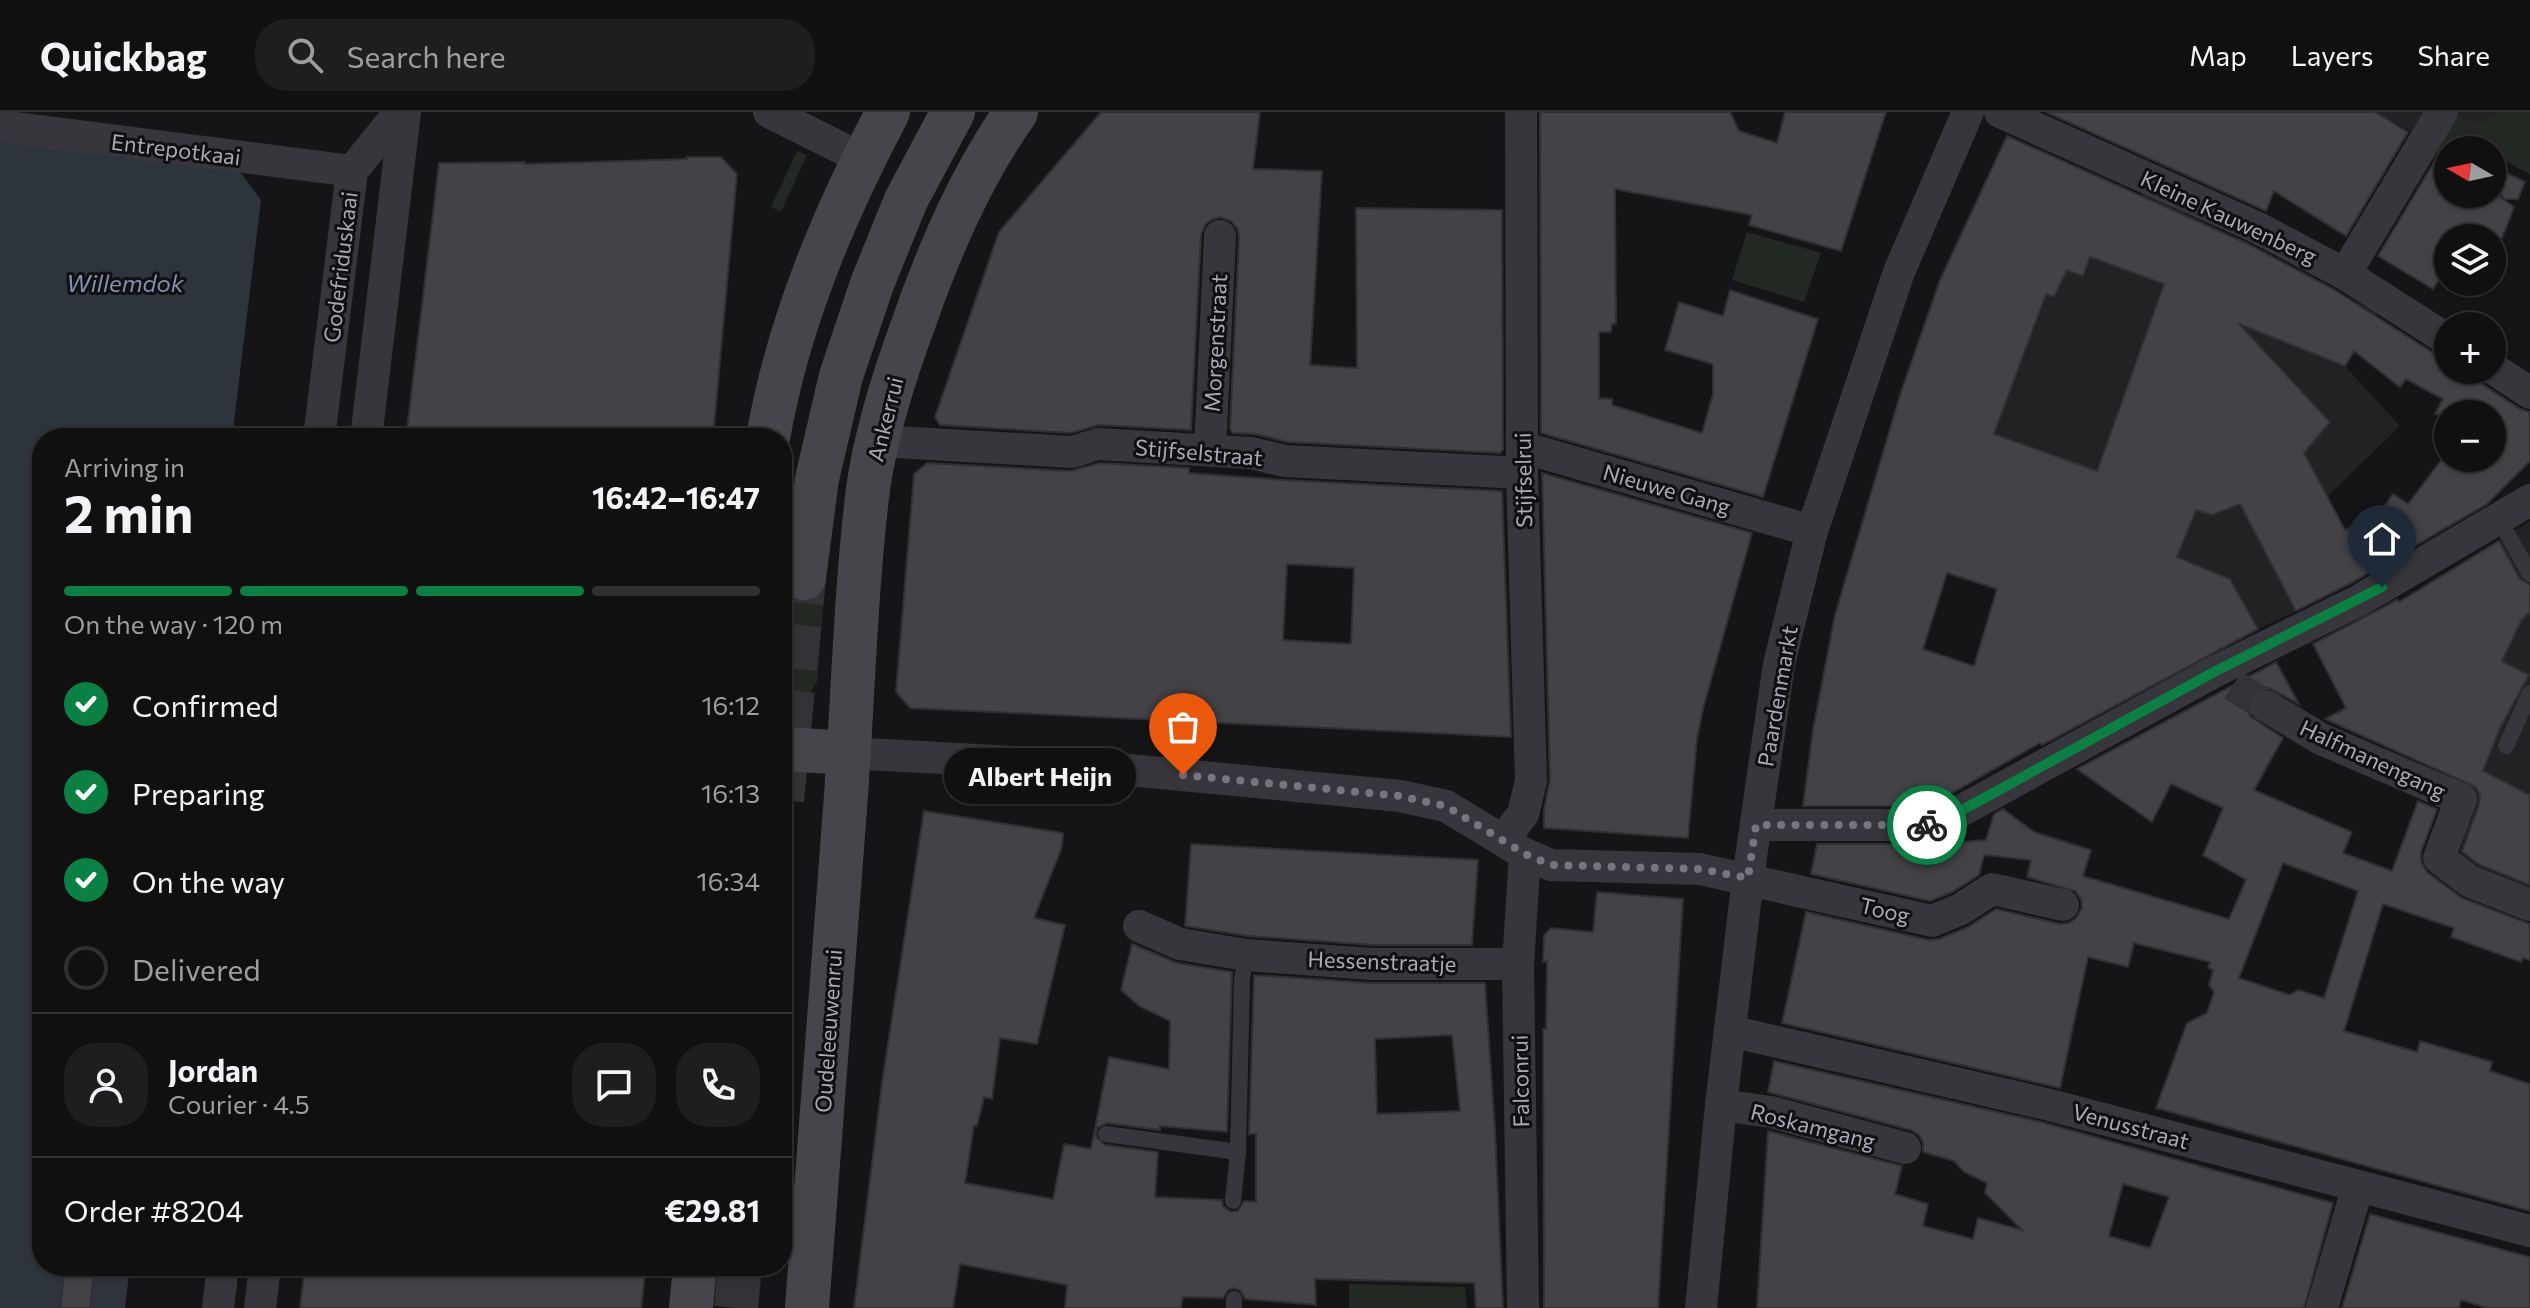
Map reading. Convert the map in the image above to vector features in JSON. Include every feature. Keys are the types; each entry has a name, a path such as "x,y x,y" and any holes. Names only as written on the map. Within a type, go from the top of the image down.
{"street":[{"name":"Godefriduskaai","path":"320,428 352,171 402,112"},
{"name":"Godefriduskaai","path":"367,428 402,112"},
{"path":"769,112 863,159"},
{"path":"770,428 795,329 818,259 888,112"},
{"path":"804,578 817,479 841,376 872,284 906,200 953,112"},
{"name":"Ankerrui","path":"849,753 858,592 869,486 896,370 961,204 1016,112"},
{"name":"Stijfselrui","path":"1514,847 1531,781 1522,460 1521,112"},
{"name":"Paardenmarkt","path":"1701,1308 1748,878 1779,664 1812,531 1899,272 1968,112"},
{"name":"Kleine Kauwenberg","path":"2000,112 2256,227 2345,274 2434,331"},
{"path":"2345,274 2442,112"},
{"name":"Entrepotkaai","path":"0,126 352,171"},
{"name":"Morgenstraat","path":"1210,450 1220,236"},
{"path":"2506,377 2530,393"},
{"name":"Stijfselstraat","path":"878,441 1072,452 1098,444 1251,453 1285,461 1522,460"},
{"name":"Nieuwe Gang","path":"1522,460 1812,531"},
{"path":"1756,825 1935,825 2224,678 2530,500"},
{"name":"Halfmanengang","path":"2266,706 2321,739 2461,799 2439,858 2469,881 2530,905"},
{"path":"792,750 849,753"},
{"name":"Toog","path":"849,753 1088,766 1400,796 1446,806 1514,847 1551,865 1700,869 1932,921 1961,909 1992,889 2063,905"},
{"name":"Oudeleeuwenrui","path":"807,1308 849,753"},
{"name":"Falconrui","path":"1514,847 1523,1308"},
{"name":"Hessenstraatje","path":"1139,926 1244,967 1518,964"},
{"name":"Venusstraat","path":"1730,1031 2046,1104 2530,1231"},
{"name":"Roskamgang","path":"1721,1105 1771,1112 1905,1148"},
{"path":"2322,1308 2358,1186"},
{"path":"218,1308 222,1276"},
{"path":"260,1308 264,1276"},
{"path":"691,1308 694,1276"}],"lane":[{"path":"2499,519 2530,574"},
{"path":"2506,746 2530,693"},
{"path":"1233,1201 1238,1152 1244,967"},
{"path":"1106,1134 1238,1152"}],"shaded area":[{"path":"2374,112 2530,112 2530,174 2506,161 2506,136 2434,136 2434,143"},
{"path":"2456,112 2460,118 2481,124 2500,112 2530,112 2530,174 2506,161 2506,136 2434,136 2434,150 2423,143"},
{"path":"797,151 807,155 781,212 771,207"},
{"path":"2143,191 2378,313 2345,366 2400,426 2327,497 2241,504 2296,611 2258,629 2013,441 1994,433 2046,294 2054,297 2067,270 2083,275 2090,257 2110,264"},
{"path":"1747,232 1821,253 1804,302 1732,280"},
{"path":"2530,521 2530,601 2491,545"},
{"path":"792,580 825,584 817,682 807,697 792,695"},
{"path":"2530,612 2530,893 2457,867 2472,794 2443,782 2521,621"},
{"path":"1349,1284 1465,1287 1467,1308 1349,1308"}],"water":[{"name":"Willemdok","path":"0,139 237,168 261,200 233,428 32,428 32,1276 129,1276 125,1308 0,1308"}],"building":[{"path":"1101,112 1260,112 1253,169 1322,171 1310,365 1357,368 1356,208 1502,210 1503,449 1500,453 1288,442 1255,434 1233,433 1230,429 1239,237 1231,221 1220,217 1205,225 1201,235 1191,430 1099,425 1070,433 940,425 935,417 999,232"},
{"path":"1540,112 1730,112 1739,131 1777,143 1785,112 1886,112 1841,251 1749,225 1752,215 1615,189 1616,324 1612,324 1611,332 1599,332 1599,398 1612,399 1612,405 1702,433 1713,394 1713,364 1665,350 1679,302 1723,316 1730,290 1818,319 1763,497 1541,433"},
{"path":"2046,112 2375,112 2408,132 2346,236 2274,191 2266,211"},
{"path":"2007,136 2248,244 2335,290 2434,353 2434,384 2482,384 2520,409 2530,412 2530,461 2487,504 2296,611 2240,504 2212,515 2196,510 2177,557 2230,579 2258,629 2042,745 2040,743 1929,806 1803,806 1813,730 1835,615 1900,395 1940,280","holes":["2090,257 2164,284 2097,471 1994,434 2046,294 2054,297 2067,270 2083,276","2239,324 2345,366 2354,351 2400,387 2406,379 2442,400 2506,400 2506,472 2434,470 2408,504 2393,494 2376,518 2345,530 2304,453 2330,422","1947,573 1997,589 1974,666 1923,649"]},
{"path":"721,157 737,174 714,428 407,428 439,163"},
{"path":"2434,162 2434,208 2506,208 2506,201 2514,207 2506,228 2506,224 2434,224 2433,289 2378,256"},
{"path":"2506,173 2525,182 2518,199 2506,199"},
{"path":"927,463 1071,471 1100,463 1189,468 1189,473 1284,480 1502,491 1511,737 910,708 896,692 914,474","holes":["1287,564 1354,568 1351,644 1283,640"]},
{"path":"1542,473 1752,533 1703,709 1697,739 1688,838 1544,828 1550,780"},
{"path":"2499,541 2520,579 2530,585 2530,612 2521,621 2502,661 2529,675 2500,728 2483,771 2530,795 2530,885 2478,864 2462,851 2479,805 2480,795 2476,787 2325,719 2346,708 2313,644 2397,600 2399,602"},
{"path":"2276,662 2299,704 2267,687 2258,689 2249,697 2247,706 2250,716 2283,738 2254,790 2352,832 2343,853 2392,871 2418,801 2437,809 2421,852 2421,862 2427,872 2462,898 2530,924 2530,960 2523,958 2521,962 2451,937 2454,928 2383,904 2344,1031 2417,1052 2420,1041 2492,1062 2490,1071 2530,1084 2530,1211 2156,1108 2187,1023 2207,1013 2214,992 2209,985 2213,970 2208,968 2210,962 2134,943 2128,967 2088,957 2060,1088 1782,1023 1806,912 1929,940 1968,927 1996,909 2060,924 2076,918 2082,908 2081,899 2075,891 2027,877 2031,860 1984,855 1979,875 1930,901 1811,874 1817,844 1935,844 1986,840 1994,814 2003,809 2034,832 2091,850 2083,876 2229,919 2246,880 2203,855 2223,808 2171,784 2152,822 2077,769","holes":["2283,863 2358,891 2324,998 2298,990 2290,995 2239,978"]},
{"path":"924,811 1063,833 1062,847 1034,918 1065,925 1037,1044 1000,1038 992,1099 984,1097 977,1126 974,1125 965,1183 1053,1199 1064,1144 1091,1149 1109,1057 1169,1069 1170,1021 1139,1006 1121,990 1132,944 1177,963 1232,972 1227,1132 1160,1126 1160,1130 1107,1123 1097,1128 1096,1137 1105,1145 1158,1152 1155,1197 1222,1200 1223,1206 1231,1212 1238,1211 1244,1201 1256,1202 1256,1134 1249,1134 1254,975 1371,983 1485,983 1503,1308 1476,1308 1474,1283 1315,1279 1316,1305 1245,1299 1240,1290 1233,1288 1223,1298 1183,1297 1181,1308 1065,1308 1067,1285 960,1264 953,1308 854,1308 882,1083","holes":["1452,1035 1460,1111 1377,1114 1375,1039"]},
{"path":"1191,844 1478,860 1472,945 1373,945 1248,936 1185,926"},
{"path":"1597,892 1683,899 1658,1308 1544,1308 1543,1029 1546,1029 1547,961 1543,962 1544,935 1551,928 1593,932"},
{"path":"1774,1061 2041,1122 2333,1203 2304,1308 1757,1308 1768,1131 1902,1166 1895,1194 1928,1204 1923,1226 1973,1239 1978,1218 2022,1230 1985,1193 1987,1183 1964,1172 1954,1161 1923,1152 1923,1142 1911,1130 1768,1092","holes":["2123,1184 2169,1197 2150,1248 2109,1236"]},
{"path":"2370,1214 2530,1257 2530,1308 2487,1308 2461,1300 2459,1308 2342,1308"},
{"path":"64,1276 94,1276 90,1308 60,1308"},
{"path":"304,1276 645,1276 641,1308 300,1308"}],"tunnel":[{"path":"792,699 804,578"},
{"path":"2233,685 2266,706"},
{"path":"736,1308 739,1276"}],"way so far":[{"path":"1183,775 1400,796 1446,806 1525,854 1551,865 1700,869 1748,878 1756,825 1927,825"}],"place":[{"name":"Albert Heijn","path":"1183,775"}],"route":[{"path":"1927,825 1935,825 2214,672 2382,587"}]}
